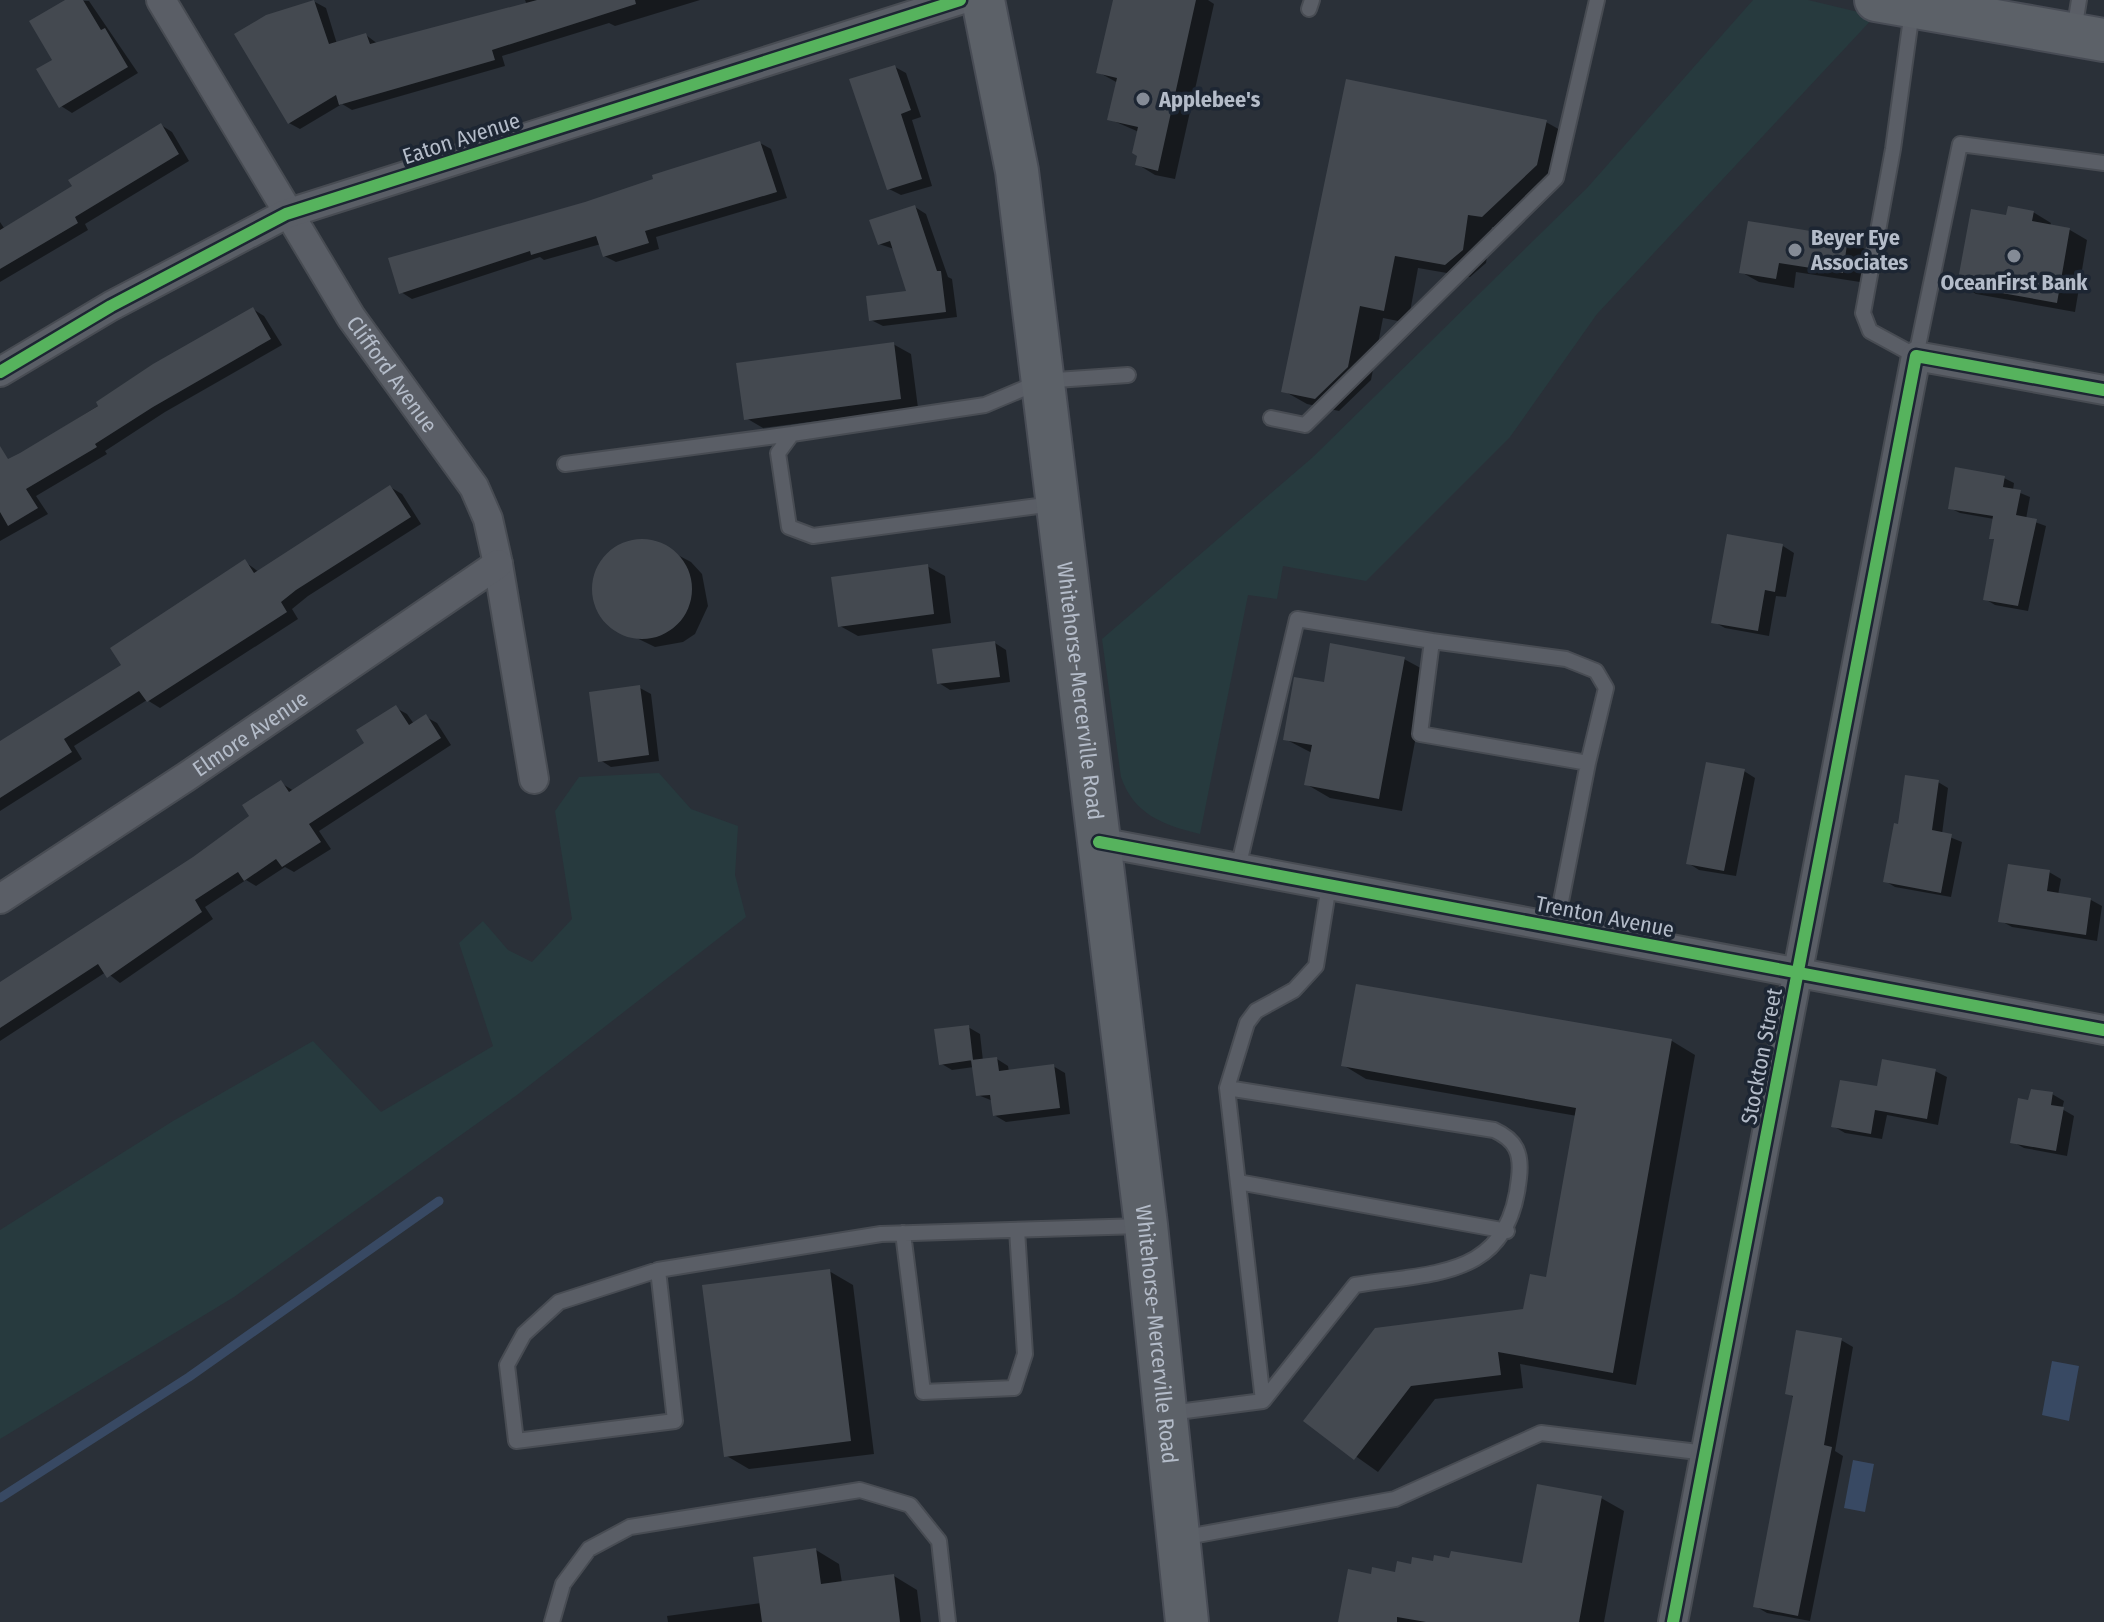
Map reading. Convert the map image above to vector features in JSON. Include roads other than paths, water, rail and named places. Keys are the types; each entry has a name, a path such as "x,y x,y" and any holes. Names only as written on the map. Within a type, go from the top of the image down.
{"main road":[{"name":"Whitehorse-Mercerville Road","path":"983,0 1017,171 1146,1225 1187,1622"},
{"path":"1894,4 2086,24"}],"street":[{"name":"Clifford Avenue","path":"161,0 286,214 351,317 474,487 488,519 498,564 534,779"},
{"name":"Eaton Avenue","path":"0,372 111,306 286,214 960,0"},
{"path":"1916,356 2104,390"},
{"name":"Stockton Street","path":"1673,1622 1916,356"},
{"name":"Elmore Avenue","path":"0,899 186,777 498,564"},
{"name":"Trenton Avenue","path":"1099,842 2104,1030"}],"lane":[{"path":"1271,418 1305,425 1556,178 1597,0"},
{"path":"1894,4 1896,135 1863,313 1870,331 1916,356 1960,144 2104,163"},
{"path":"565,464 985,405 1042,381 1128,375"},
{"path":"792,434 778,453 789,527 813,536 1057,503"},
{"path":"1238,868 1297,619 1566,659 1596,671 1606,688 1556,927"},
{"path":"1432,641 1420,734 1588,763"},
{"path":"1263,1401 1227,1088 1247,1023 1256,1011 1294,990 1316,966 1329,885"},
{"path":"1165,1414 1263,1401 1355,1285 1458,1269 1486,1252 1507,1231 1516,1203 1520,1170 1518,1149 1510,1137 1494,1130 1227,1088"},
{"path":"1238,1182 1507,1231"},
{"path":"658,1270 675,1421 516,1441 507,1365 524,1334 559,1302 658,1270 903,1233 1146,1225"},
{"path":"903,1233 923,1392 1014,1388 1025,1354 1017,1230"},
{"path":"1177,1539 1395,1499 1541,1433 1706,1453"},
{"path":"552,1622 563,1584 589,1549 630,1527 860,1490 910,1505 939,1541 948,1622"}],"water":[{"path":"2052,1361 2079,1366 2069,1421 2042,1415"},
{"path":"1853,1460 1874,1464 1865,1512 1844,1508"}],"waterway":[{"path":"0,1498 189,1377 439,1201"}],"place":[{"name":"Applebee's","path":"1143,99"},
{"name":"Beyer Eye Associates","path":"1795,250"},
{"name":"OceanFirst Bank","path":"2014,256"}]}
